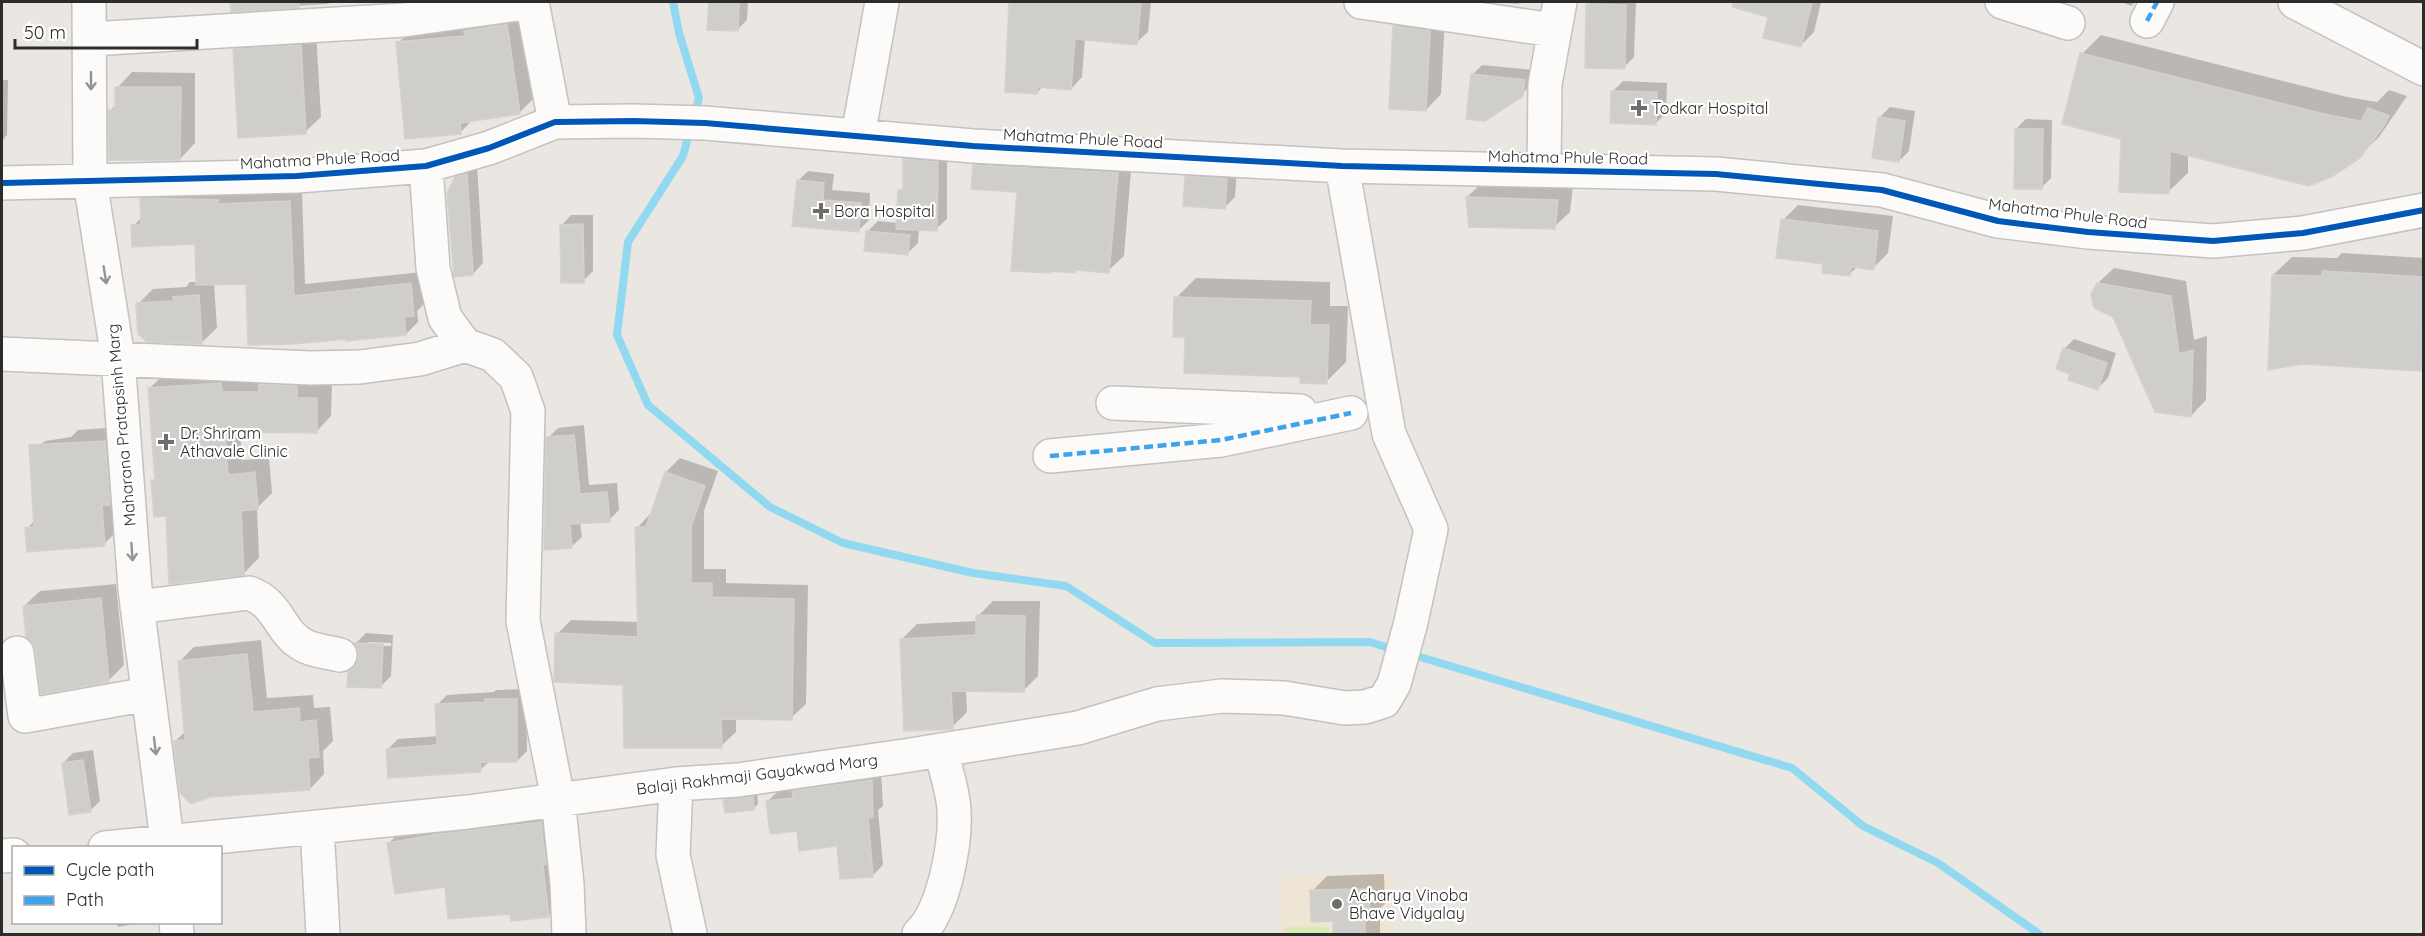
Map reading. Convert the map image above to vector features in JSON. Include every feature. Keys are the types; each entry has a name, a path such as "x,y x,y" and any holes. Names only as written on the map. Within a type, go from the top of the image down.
{"street":[{"name":"Maharana Pratapsinh Marg","path":"89,2 90,181 118,358 137,607 168,845"},
{"path":"91,39 404,20 532,2 555,122"},
{"path":"858,136 882,2"},
{"path":"1361,2 1557,16 1545,84 1544,170"},
{"path":"2002,2 2068,23"},
{"path":"2295,2 2424,69"},
{"name":"Mahatma Phule Road","path":"2,183 297,176 426,166 489,148 555,122 633,121 705,123 973,146 1342,166 1716,174 1882,190 1998,221 2088,232 2213,241 2303,233 2424,210"},
{"path":"426,166 433,268 445,318 465,345 493,355 516,377 528,411 523,621 558,798 567,884 569,934"},
{"path":"1113,403 1386,414 1342,166"},
{"path":"2,354 311,368 360,367 420,359 465,345"},
{"path":"1050,456 1221,440 1351,413"},
{"name":"Balaji Rakhmaji Gayakwad Marg","path":"147,846 468,812 558,798 676,784 738,780 1078,728 1157,704 1222,696 1284,698 1345,708 1365,707 1384,701 1394,684 1411,622 1431,529 1389,434 1386,414"},
{"path":"137,607 249,593 262,597 287,630 304,646 340,655"},
{"path":"17,653 25,716 148,694"},
{"path":"919,934 925,929 937,903 952,844 954,808 941,750"},
{"path":"676,784 673,855 690,934"},
{"path":"317,827 323,934"}],"shaded area":[{"name":"Acharya Vinoba Bhave Vidyalay","path":"1393,873 1394,934 1280,934 1281,877"}],"green space":[{"path":"1286,927 1329,927 1330,934 1283,934"}],"building":[{"path":"230,2 299,2 299,8 231,12"},
{"path":"709,2 739,2 738,31 707,30"},
{"path":"1009,2 1141,2 1137,45 1075,39 1071,90 1038,87 1037,94 1005,92"},
{"path":"1733,2 1812,2 1801,47 1763,38 1768,17 1732,7"},
{"path":"1586,4 1626,5 1625,69 1585,68"},
{"path":"507,24 520,114 460,123 461,134 405,139 396,42 465,36 464,31"},
{"path":"1393,26 1430,31 1426,111 1389,109"},
{"path":"301,45 306,134 238,138 233,49"},
{"path":"2080,53 2328,115 2361,121 2368,108 2389,116 2360,158 2333,176 2309,186 2170,151 2169,194 2119,192 2121,139 2062,124"},
{"path":"1471,74 1525,80 1523,96 1485,121 1466,119"},
{"path":"115,87 181,87 180,160 109,160 108,110 115,110"},
{"path":"1611,91 1657,92 1656,125 1610,123"},
{"path":"1878,117 1905,121 1899,162 1872,158"},
{"path":"2015,129 2043,129 2042,189 2014,189"},
{"path":"903,159 938,162 937,231 896,229 898,190 903,191"},
{"path":"973,165 1118,173 1109,273 1075,270 1075,273 1011,271 1017,192 971,189"},
{"path":"467,174 473,275 454,277 447,193 455,177"},
{"path":"1185,176 1227,179 1225,209 1183,206"},
{"path":"797,180 824,183 823,200 861,203 859,232 792,226"},
{"path":"1466,197 1558,200 1555,229 1469,227"},
{"path":"140,198 218,200 218,204 290,201 294,296 411,283 414,316 404,317 406,335 346,341 346,339 248,345 246,284 196,285 195,244 132,247 131,225 141,225"},
{"path":"1781,219 1878,231 1874,270 1851,267 1850,276 1822,273 1823,264 1776,258"},
{"path":"583,224 584,283 561,283 560,225"},
{"path":"866,231 910,235 908,255 864,251"},
{"path":"2322,271 2424,277 2421,371 2302,364 2268,370 2272,275 2322,276"},
{"path":"2097,283 2171,296 2179,354 2193,350 2191,417 2155,412 2113,317 2096,309 2093,305 2091,294"},
{"path":"199,295 202,344 147,342 138,334 136,303 174,301 173,297"},
{"path":"1174,297 1311,301 1310,325 1329,325 1327,384 1300,383 1300,377 1184,373 1185,337 1173,337"},
{"path":"2063,348 2107,363 2098,390 2068,380 2070,374 2056,369"},
{"path":"221,383 222,392 259,392 259,384 297,386 297,398 317,398 317,433 225,432 228,475 255,472 258,509 241,511 244,575 169,584 166,516 154,517 151,480 155,480 148,388"},
{"path":"574,435 580,494 607,492 610,522 570,524 572,548 544,550 546,437"},
{"path":"105,441 110,505 102,505 105,546 27,552 25,528 34,527 29,445"},
{"path":"665,472 705,486 691,527 691,583 712,583 712,597 794,599 792,720 721,719 722,748 624,748 623,685 554,682 555,633 638,637 635,527 646,527"},
{"path":"101,598 109,682 41,694 36,651 32,642 26,637 23,606"},
{"path":"976,615 1025,616 1024,692 951,691 953,729 904,731 900,639 976,635"},
{"path":"354,643 383,644 381,688 347,687 348,672 358,659 358,650"},
{"path":"247,654 253,712 299,708 300,722 316,720 319,757 308,758 310,790 210,797 191,804 180,793 174,747 174,741 185,740 178,661"},
{"path":"485,699 517,699 517,762 480,762 481,772 388,778 386,749 437,745 435,704 485,702"},
{"path":"83,760 91,812 69,815 62,763"},
{"path":"872,780 873,817 868,818 873,877 840,879 837,846 799,851 797,831 770,834 766,801 793,798 792,791"},
{"path":"753,797 754,810 725,813 723,800"},
{"path":"541,822 549,917 511,921 510,914 448,919 445,887 395,894 387,843 439,834"},
{"path":"1369,889 1370,920 1365,920 1365,934 1333,934 1333,921 1311,922 1310,890"}],"waterway":[{"path":"673,2 679,33 699,98 694,116"},
{"path":"690,130 683,156 628,242 617,335 648,405 770,507 843,543 973,573 1066,586 1155,643 1370,642 1395,650"},
{"path":"1410,654 1792,768 1863,826 1938,863 2039,934"}],"marked path":[{"path":"2147,21 2157,2"},
{"path":"1050,456 1221,440 1351,413"}],"cycle path":[{"path":"2,183 297,176 426,166 489,148 555,122 633,121 705,123 973,146 1342,166 1716,174 1882,190 1998,221 2088,232 2213,241 2303,233 2424,210"}],"place":[{"name":"Todkar Hospital","path":"1639,108"},
{"name":"Bora Hospital","path":"821,211"},
{"name":"Dr. Shriram Athavale Clinic","path":"166,442"},
{"name":"Acharya Vinoba Bhave Vidyalay","path":"1337,904"}]}
